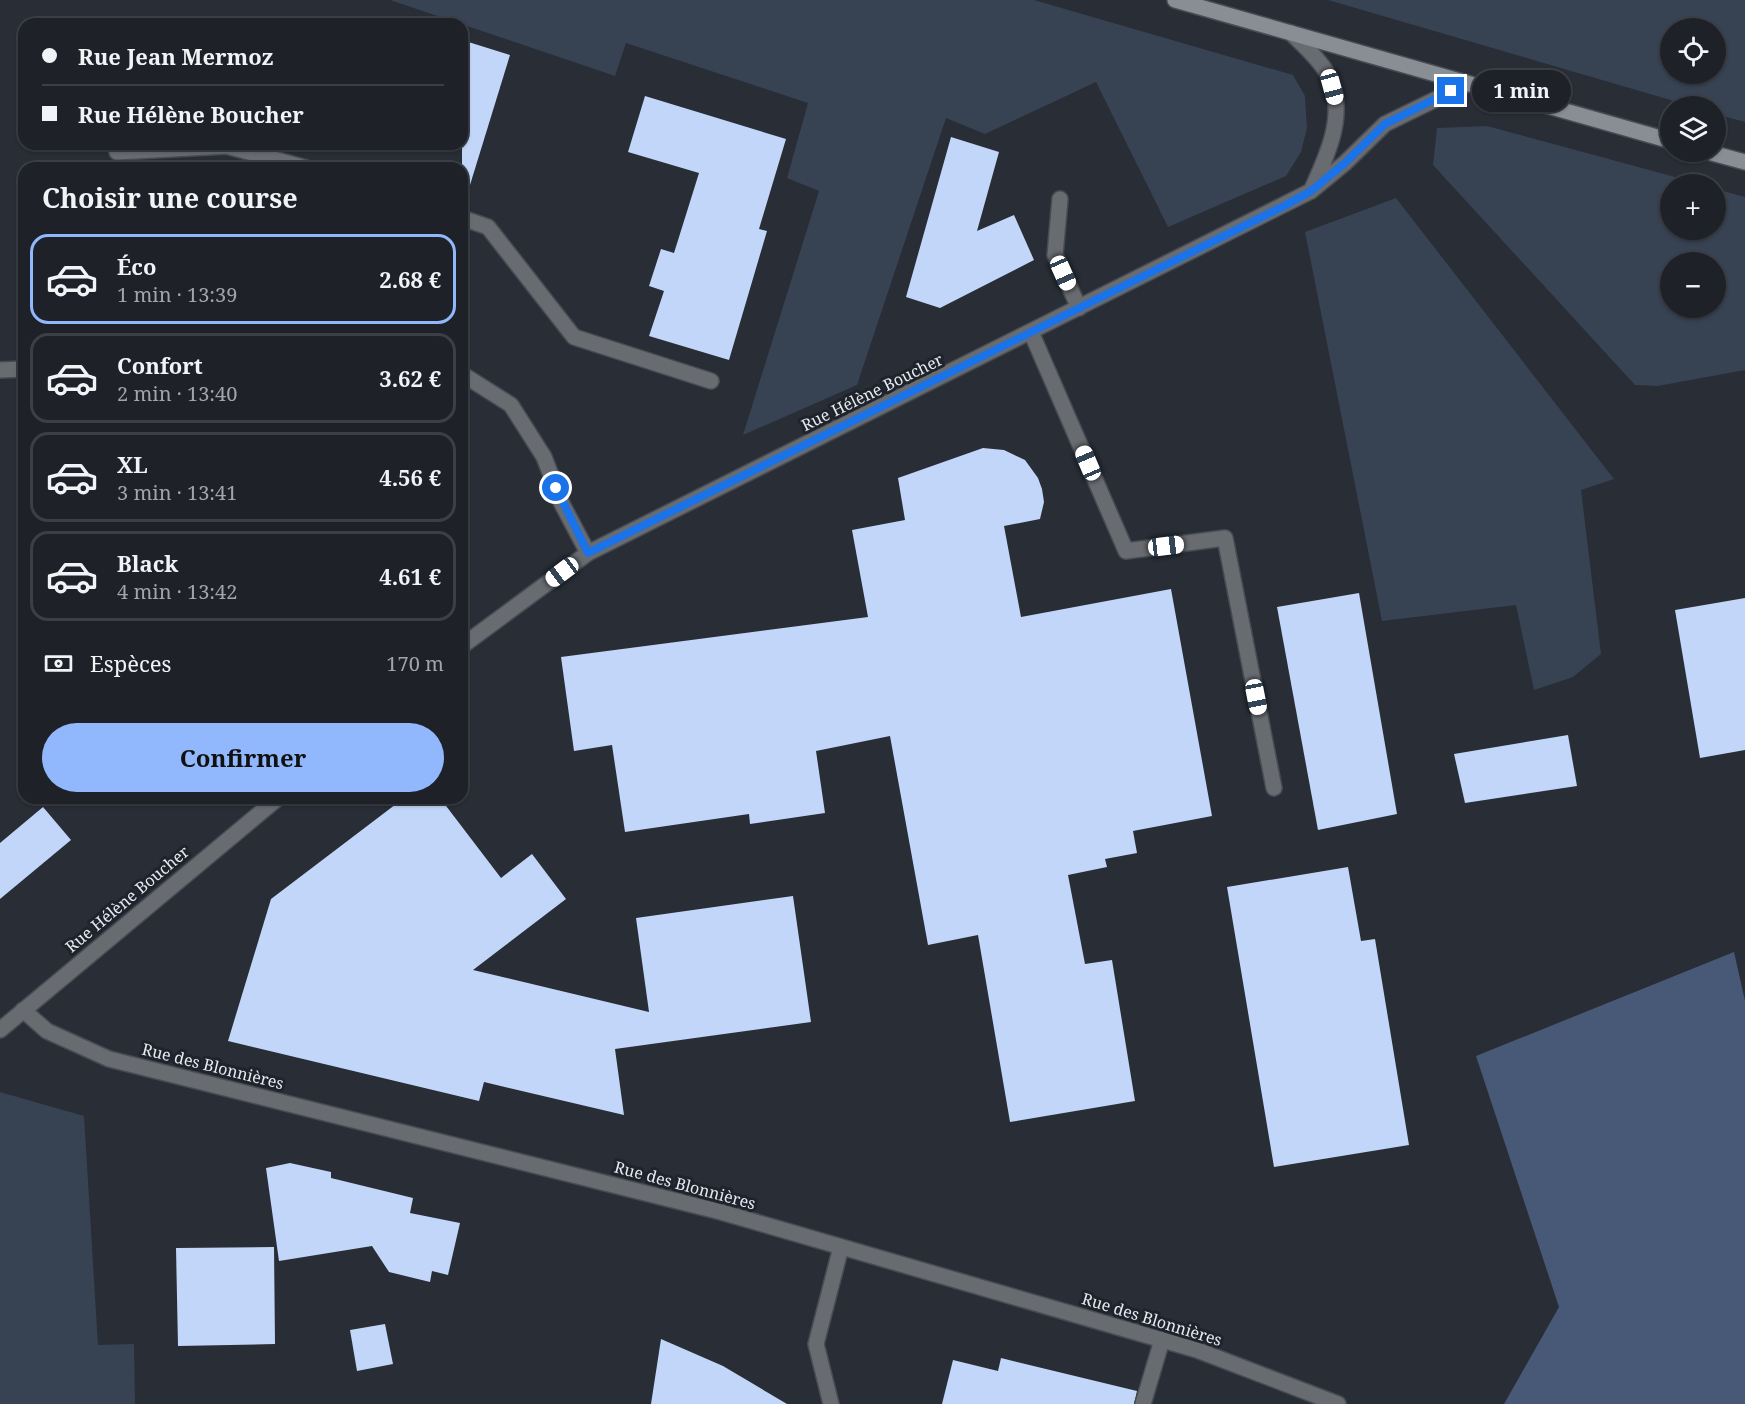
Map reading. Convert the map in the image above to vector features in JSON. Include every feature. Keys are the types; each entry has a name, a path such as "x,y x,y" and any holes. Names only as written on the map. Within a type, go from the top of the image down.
{"main road":[{"path":"1175,0 1660,138"},
{"path":"1726,157 1745,162"}],"street":[{"path":"1291,33 1329,75 1335,100 1335,127 1326,157 1311,191"},
{"name":"Rue Hélène Boucher","path":"468,642 588,553 1311,191 1345,163 1385,124 1467,84"},
{"path":"117,152 154,150"},
{"path":"241,150 284,162"},
{"path":"1060,199 1055,255 1079,308"},
{"path":"468,220 488,227 574,337 711,381"},
{"path":"1031,332 1126,551 1225,538 1274,788"},
{"path":"0,370 18,369"},
{"path":"468,378 511,405 544,457 562,504 588,553"},
{"name":"Rue Hélène Boucher","path":"0,1030 271,804"},
{"name":"Rue des Blonnières","path":"23,1010 47,1031 109,1059 721,1212 1197,1350 1338,1404"},
{"path":"831,1404 816,1344 841,1247"},
{"path":"1143,1404 1162,1340"}],"shaded area":[{"path":"390,0 1034,0 1293,75 1305,96 1307,128 1301,152 1286,176 1168,227 1096,82 985,134 946,118 857,385 743,435 819,191 787,178 808,103 626,43 615,76 468,26 468,18 443,18"},
{"path":"1328,0 1745,0 1745,122 1726,117 1726,96 1660,97"},
{"path":"1487,126 1664,174 1660,174 1660,240 1726,240 1726,192 1745,197 1745,370 1658,386 1635,385 1433,165 1437,128"},
{"path":"1396,198 1614,479 1581,490 1601,654 1573,677 1534,690 1516,605 1382,621 1305,232"},
{"path":"1734,952 1745,1001 1745,1404 1504,1404 1559,1307 1476,1056"},
{"path":"0,1092 84,1116 98,1345 134,1344 135,1404 0,1404"}],"building":[{"path":"468,42 510,55 470,185 468,185 468,162 462,162 462,150 468,150"},
{"path":"645,96 786,139 759,229 767,231 729,360 649,336 664,291 649,286 661,249 674,253 699,173 628,152"},
{"path":"951,137 999,152 977,231 1014,215 1034,260 940,308 906,297"},
{"path":"983,448 1004,450 1025,460 1038,478 1042,489 1044,502 1040,519 1004,526 1021,617 1171,589 1212,816 1133,831 1137,853 1105,859 1107,867 1068,875 1085,964 1112,960 1135,1101 1010,1122 978,935 928,945 890,736 816,751 825,813 750,824 749,814 625,832 612,745 574,751 561,657 868,617 852,530 905,520 898,478"},
{"path":"1359,593 1397,814 1318,830 1277,607"},
{"path":"1745,598 1745,750 1700,758 1675,610"},
{"path":"1568,735 1577,786 1465,803 1454,754"},
{"path":"396,804 445,804 501,878 532,854 566,899 473,970 649,1012 636,918 793,896 811,1022 615,1049 624,1115 484,1082 479,1101 228,1041 271,899"},
{"path":"43,807 71,840 0,899 0,843"},
{"path":"1348,867 1361,941 1375,939 1409,1145 1274,1167 1227,887"},
{"path":"290,1163 331,1172 331,1178 413,1198 410,1213 460,1223 448,1275 432,1271 430,1282 389,1272 372,1246 279,1261 266,1168"},
{"path":"274,1247 275,1344 178,1346 176,1248"},
{"path":"385,1324 393,1364 357,1371 350,1330"},
{"path":"661,1339 723,1366 787,1404 651,1404"},
{"path":"1001,1358 1137,1391 1134,1404 942,1404 953,1360 998,1371"}],"route":[{"path":"556,488 588,553 1286,205 1311,191 1345,163 1385,124 1451,91"}]}
